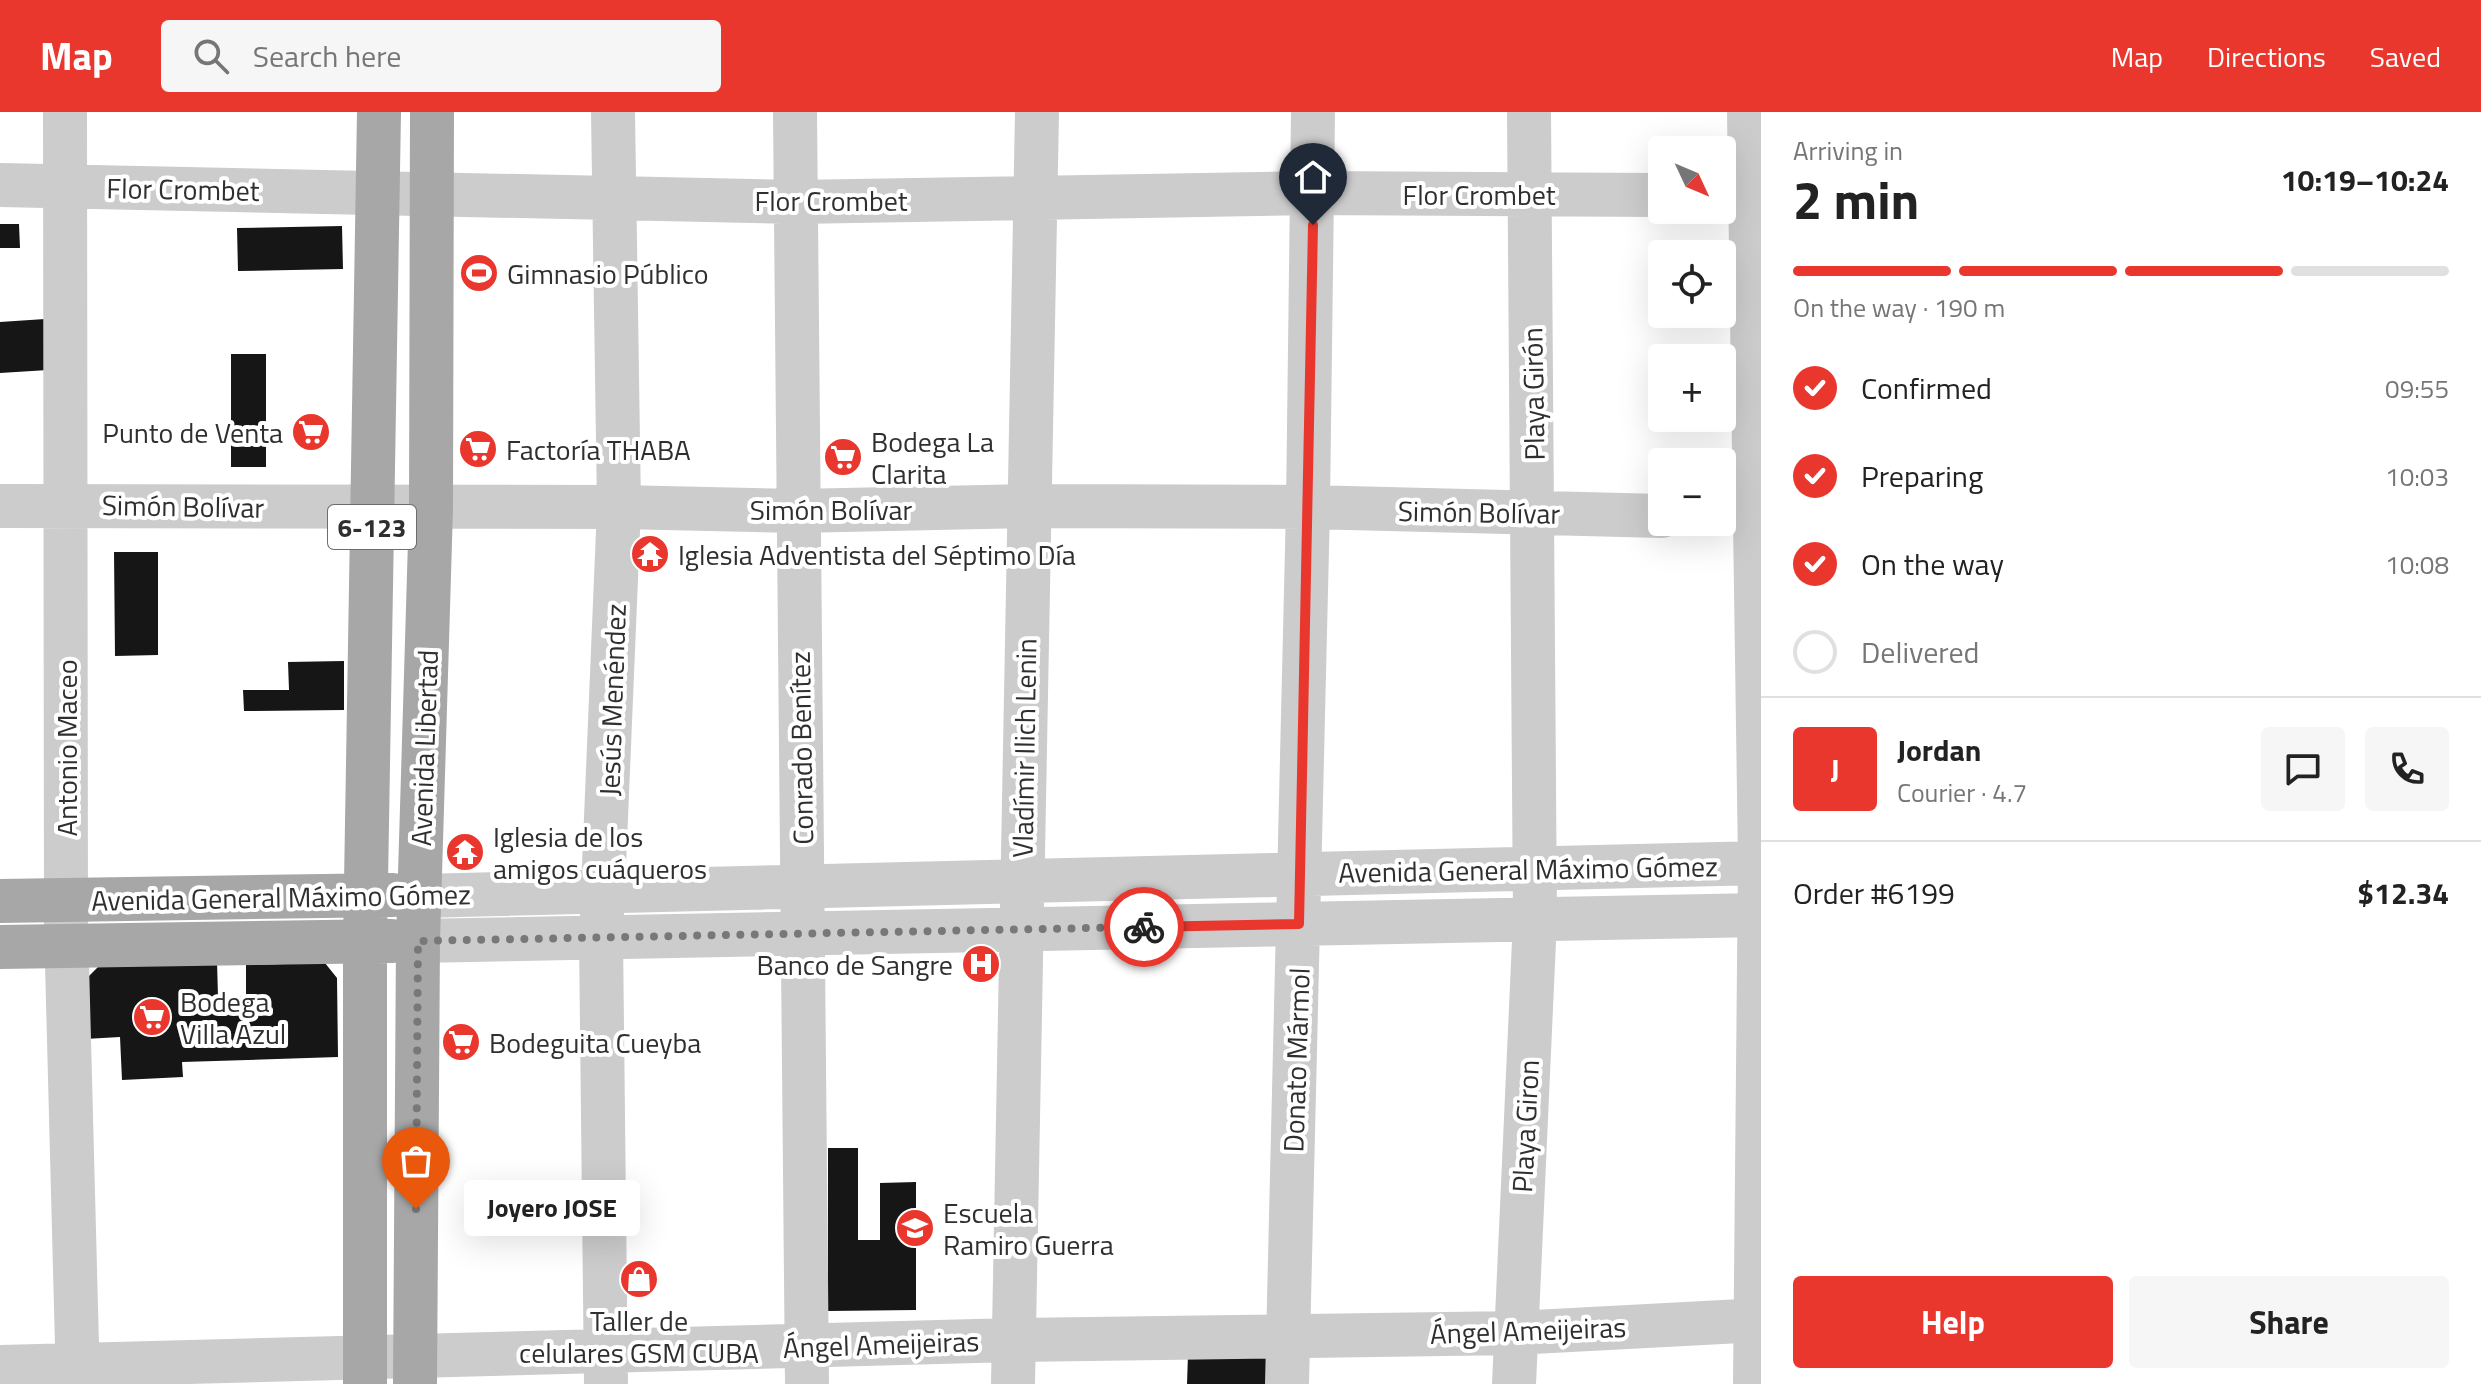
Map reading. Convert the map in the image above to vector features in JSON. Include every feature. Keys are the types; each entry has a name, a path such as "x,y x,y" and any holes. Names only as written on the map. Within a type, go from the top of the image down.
{"main road":[{"name":"Avenida Libertad","path":"365,1372 365,942 379,112"},
{"name":"Avenida Libertad","path":"415,1371 418,941 431,508 432,112"},
{"name":"Avenida General Máximo Gómez","path":"0,901 420,896"},
{"name":"Avenida General Máximo Gómez","path":"0,947 418,941"}],"street":[{"name":"Antonio Maceo","path":"65,112 65,900 78,1374"},
{"name":"Jesús Menéndez","path":"606,1367 601,937 619,507 613,112"},
{"name":"Conrado Benítez","path":"795,112 807,1365"},
{"name":"Vladímir Ilich Lenin","path":"1013,1384 1037,112"},
{"name":"Donato Mármol","path":"1287,1384 1301,874 1313,112"},
{"name":"Playa Girón","path":"1529,112 1535,868"},
{"path":"1749,112 1744,196 1746,517 1760,863 1755,1384"},
{"name":"Flor Crombet","path":"0,185 795,202 1314,193 1648,195"},
{"name":"Simón Bolívar","path":"0,506 619,507 797,511 1028,506 1308,507 1648,516"},
{"name":"Avenida General Máximo Gómez","path":"420,896 1760,863"},
{"name":"Playa Giron","path":"1514,1384 1535,868"},
{"name":"Avenida General Máximo Gómez","path":"418,941 1760,915"},
{"name":"Ángel Ameijeiras","path":"0,1367 78,1374 807,1365 1013,1340 1515,1333 1758,1320"}],"building":[{"path":"0,224 19,224 20,248 0,248"},
{"path":"342,226 343,269 238,271 237,228"},
{"path":"45,319 48,370 0,373 0,322"},
{"path":"231,354 266,354 266,467 231,467"},
{"path":"114,552 158,552 158,655 115,656"},
{"path":"344,661 344,710 244,711 243,690 289,690 288,662"},
{"path":"217,961 218,997 246,996 246,965 325,963 337,978 338,1057 182,1062 183,1077 122,1080 120,1037 85,1039 83,982 99,966"},
{"path":"828,1148 858,1148 858,1240 880,1240 880,1183 916,1182 916,1310 828,1311"},
{"path":"1267,1353 1267,1384 1187,1384 1188,1354"}],"way so far":[{"path":"416,1209 418,941 1144,927"}],"place":[{"name":"Gimnasio Público","path":"479,273"},
{"name":"Punto de Venta","path":"311,432"},
{"name":"Factoría THABA","path":"478,449"},
{"name":"Bodega La Clarita","path":"843,457"},
{"name":"Iglesia Adventista del Séptimo Día","path":"650,554"},
{"name":"Iglesia de los amigos cuáqueros","path":"465,852"},
{"name":"Banco de Sangre","path":"981,964"},
{"name":"Bodega Villa Azul","path":"152,1017"},
{"name":"Bodeguita Cueyba","path":"461,1042"},
{"name":"Joyero JOSE","path":"416,1209"},
{"name":"Escuela Ramiro Guerra","path":"915,1228"},
{"name":"Taller de celulares GSM CUBA","path":"639,1279"}],"route":[{"path":"1144,927 1299,924 1313,225"}]}
